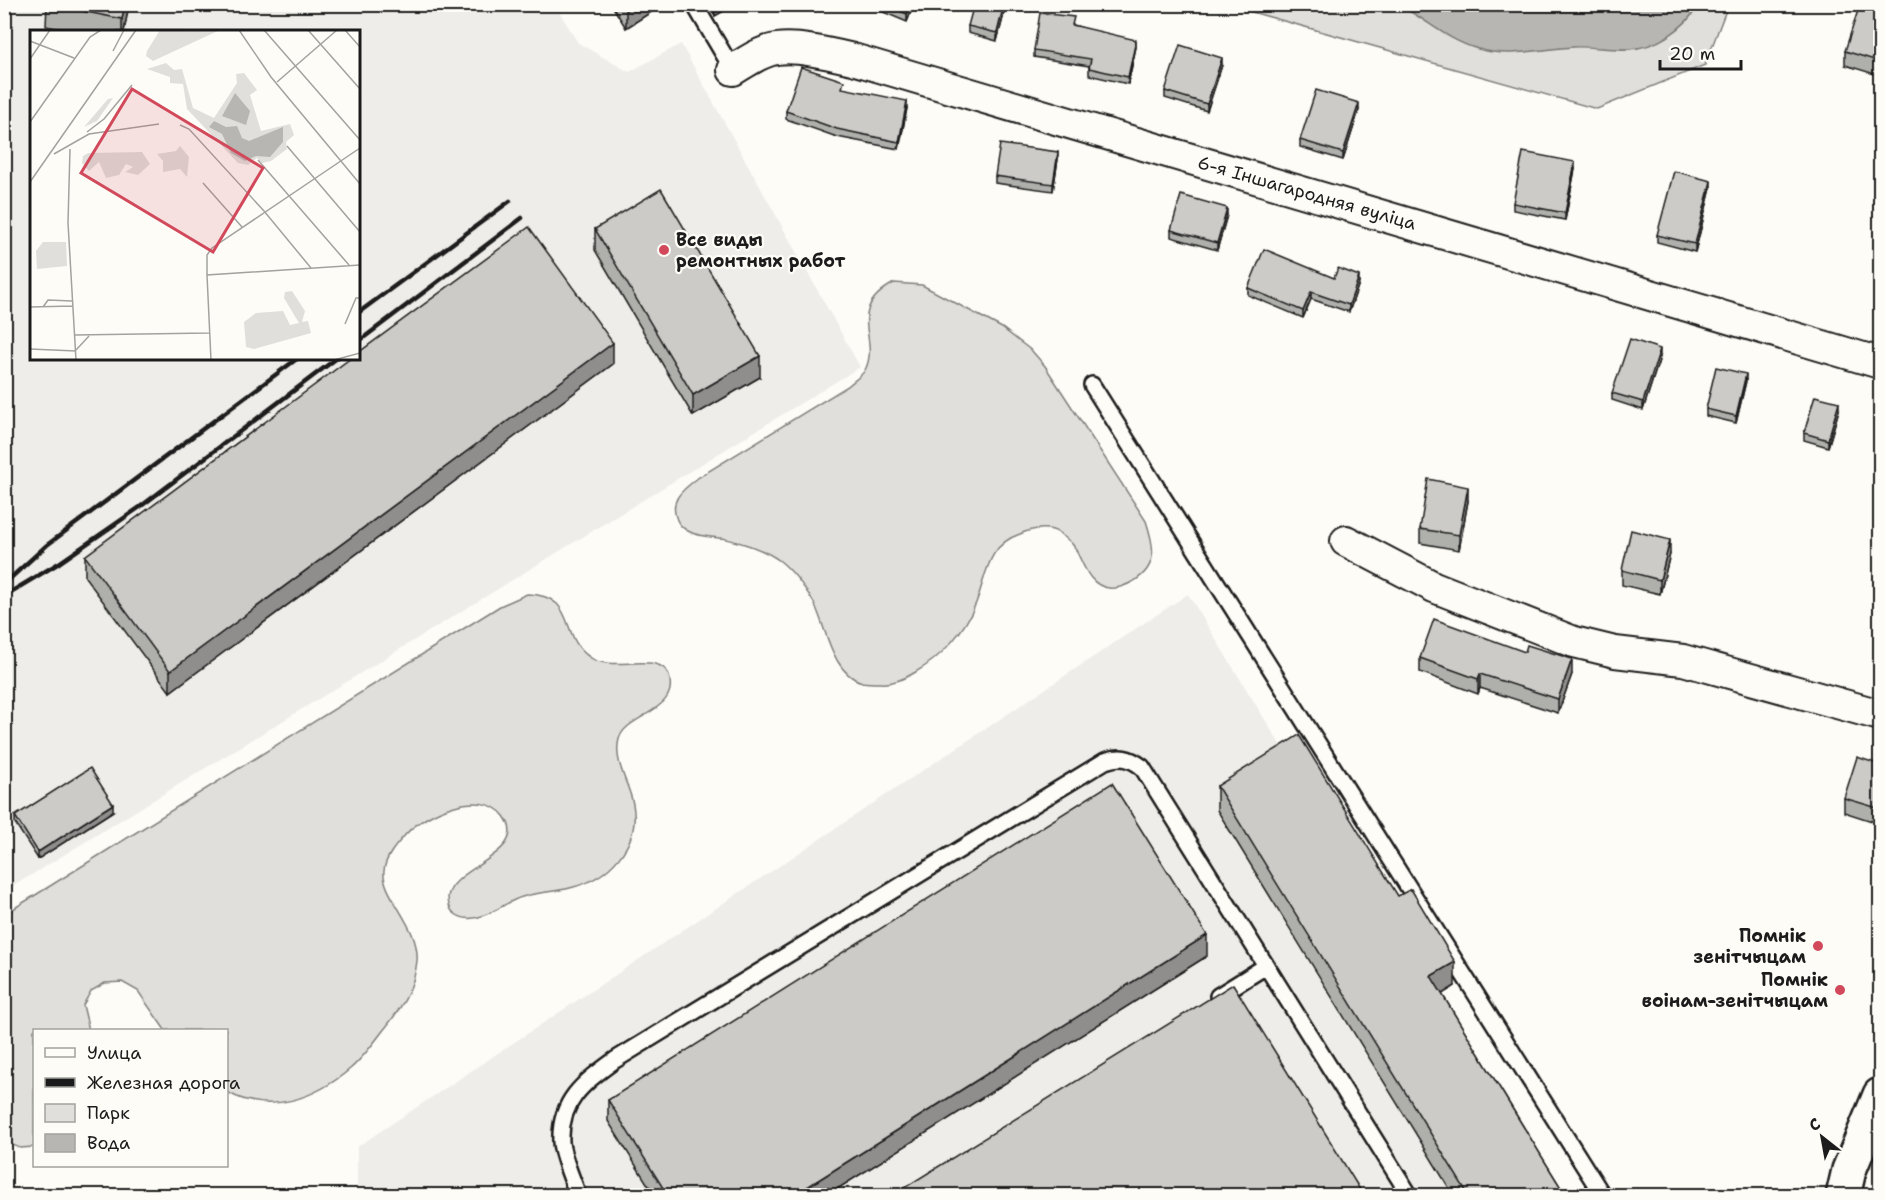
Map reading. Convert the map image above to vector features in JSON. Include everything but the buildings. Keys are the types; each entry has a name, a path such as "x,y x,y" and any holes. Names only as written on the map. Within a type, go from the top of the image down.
{"street":[{"name":"6-я Іншагародняя вуліца","path":"733,70 758,56 777,49 814,51 853,59 1881,363"},
{"path":"1346,541 1434,587 1574,642 1616,652 1683,660 1881,715"},
{"path":"1843,1196 1849,1170 1881,1095"}],"lane":[{"path":"694,4 733,70"},
{"path":"1092,385 1603,1196"},
{"path":"578,1196 561,1143 564,1116 574,1094 587,1081 615,1060 1105,761 1117,757 1131,759 1142,766 1410,1196"},
{"path":"1206,1004 1266,966"}],"shaded area":[{"path":"5,5 555,5 578,43 629,72 681,44 860,367 5,891"},
{"path":"1188,594 1292,764 1454,1196 352,1196 357,1189 357,1147"}],"green space":[{"path":"1227,5 1728,5 1705,65 1597,109"},
{"path":"894,283 922,285 1002,328 1032,351 1045,366 1146,521 1151,538 1152,554 1148,569 1142,575 1125,585 1109,588 1096,583 1086,571 1073,545 1059,533 1045,529 1024,532 1009,539 994,553 971,613 959,633 943,652 924,667 902,679 889,683 869,683 852,677 844,670 831,648 814,603 799,580 785,565 768,553 747,545 688,531 678,522 675,506 679,495 699,477 848,386 862,374 869,358 867,314 879,293"},
{"path":"527,594 543,596 561,609 574,640 591,658 611,663 657,664 664,668 669,676 670,688 667,698 651,712 631,724 619,739 618,755 633,804 634,819 627,847 609,869 584,884 522,897 480,917 462,917 454,913 449,906 448,897 453,886 500,850 508,840 510,829 504,816 494,808 482,804 468,803 440,811 426,818 406,834 392,851 384,871 388,890 413,936 417,961 413,981 395,1016 367,1051 337,1079 307,1095 292,1100 259,1103 243,1099 228,1092 228,1029 164,1029 138,991 122,982 105,983 91,991 83,1005 89,1029 33,1029 33,1147 20,1148 5,1142 5,914 500,606"}],"water":[{"path":"1398,5 1699,5 1686,22 1669,36 1639,48 1573,47 1501,53 1478,49 1456,40"}],"railway":[{"path":"360,312 510,201"},
{"path":"360,340 522,218"},
{"path":"4,584 47,545 295,360"},
{"path":"4,596 59,563 140,507 334,360"}],"place":[{"name":"Все виды ремонтных работ","path":"664,250"},
{"name":"Помнік зенітчыцам","path":"1818,946"},
{"name":"Помнік воінам-зенітчыцам","path":"1840,990"}]}
